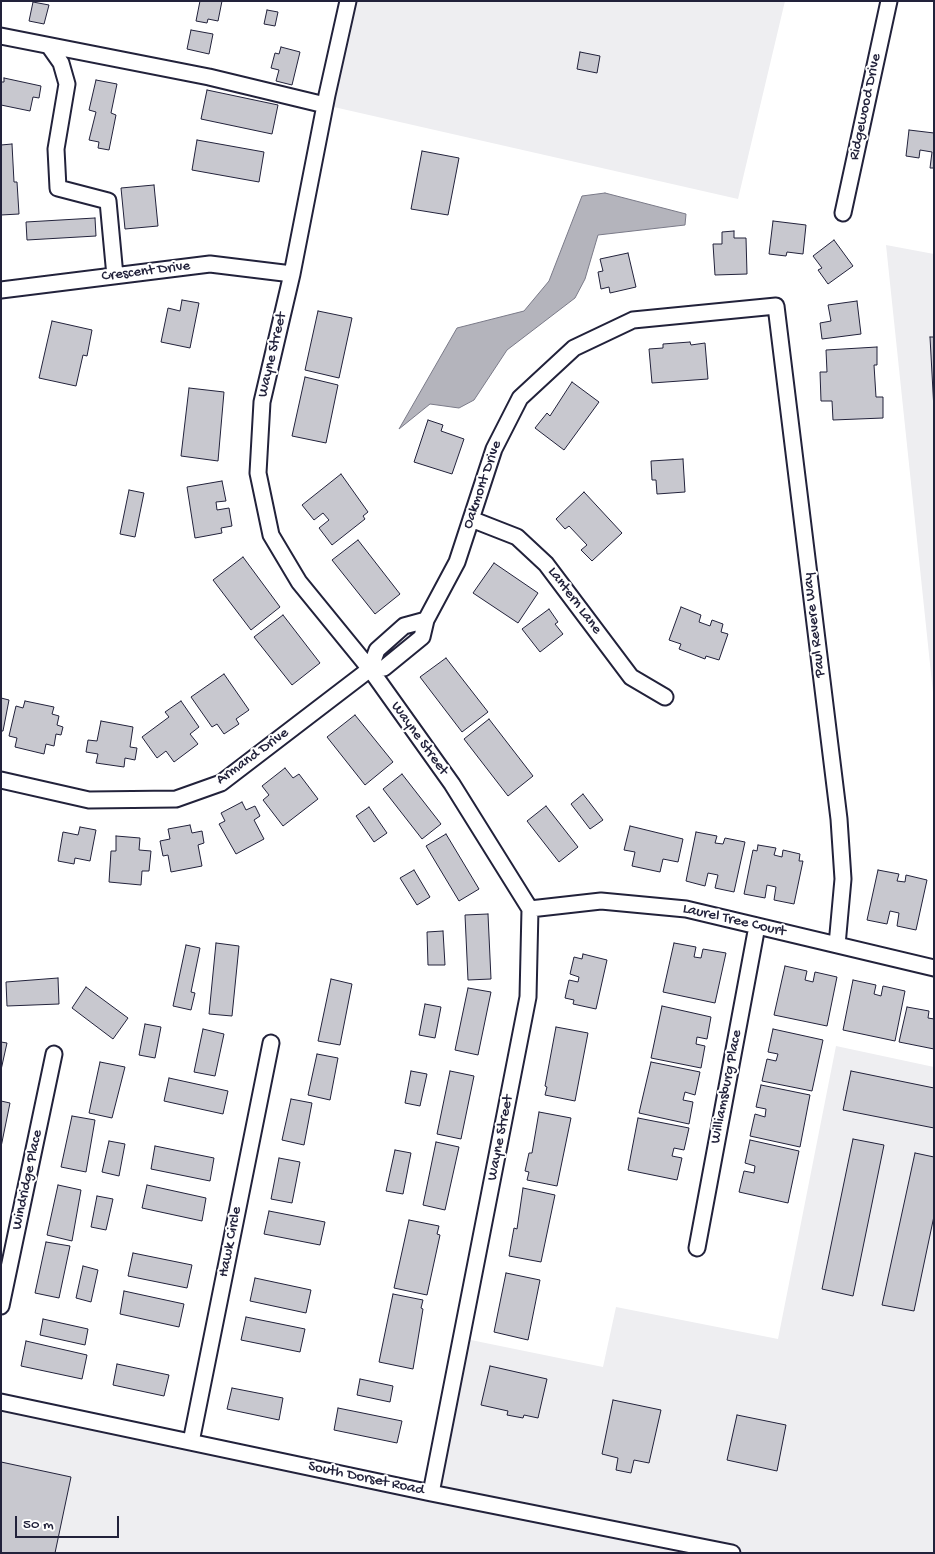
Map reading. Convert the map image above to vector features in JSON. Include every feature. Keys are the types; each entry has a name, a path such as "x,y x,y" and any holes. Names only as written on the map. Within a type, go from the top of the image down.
{"street":[{"name":"Wayne Street","path":"348,1 325,105 292,274 262,402 258,473 270,534 299,582 370,670 452,784 530,909 528,996 431,1493"},
{"name":"Ridgewood Drive","path":"843,213 889,1"},
{"path":"1,36 209,77 325,105"},
{"path":"49,46 61,62 67,84 56,149 58,188 108,201 115,276"},
{"name":"Crescent Drive","path":"1,290 210,264 292,274"},
{"name":"Oakmont Drive","path":"370,670 384,668 422,637 426,620 457,562 494,449 520,398 574,348 633,320 776,306"},
{"name":"Paul Revere Way","path":"776,306 839,819 843,879 837,945"},
{"name":"Lantern Lane","path":"471,518 518,537 546,564 631,677 665,697"},
{"name":"Armand Drive","path":"1,780 89,800 176,798 221,784 370,670"},
{"name":"Laurel Tree Court","path":"530,909 601,901 686,909 934,968"},
{"name":"Williamsburg Place","path":"697,1248 757,926"},
{"name":"Hawk Circle","path":"191,1442 271,1043"},
{"name":"Windridge Place","path":"1,1306 54,1054"},
{"name":"South Dorset Road","path":"1,1402 431,1493 732,1553"}],"shaded area":[{"path":"348,1 785,1 738,199 325,105"},
{"path":"605,193 686,214 685,225 598,235 585,279 575,298 507,350 474,400 459,408 430,404 399,429 457,328 524,311 549,281 582,196"},
{"path":"886,245 934,254 934,702"},
{"path":"836,1046 934,1067 934,1553 1,1553 1,1402 431,1493 461,1338 603,1367 616,1307 778,1339"}],"building":[{"path":"200,1 222,1 218,21 208,19 207,23 196,21"},
{"path":"33,2 49,5 44,24 29,21"},
{"path":"267,10 278,12 275,26 264,24"},
{"path":"191,30 213,34 209,54 187,49"},
{"path":"281,47 300,52 292,85 276,81 279,70 271,68 275,53 279,54"},
{"path":"580,52 600,56 597,73 577,69"},
{"path":"4,78 41,86 39,98 33,97 30,111 1,105 1,82 4,82"},
{"path":"96,80 117,84 111,113 116,115 109,150 98,148 99,142 89,140 96,112 89,110"},
{"path":"207,90 278,105 272,134 201,119"},
{"path":"909,130 934,133 934,168 930,168 932,152 920,150 919,158 906,156"},
{"path":"197,140 264,152 259,182 192,170"},
{"path":"12,144 14,182 17,182 19,214 1,215 1,145"},
{"path":"422,151 459,158 448,215 411,209"},
{"path":"154,185 158,226 125,229 121,188"},
{"path":"95,218 96,236 27,240 26,222"},
{"path":"773,221 806,225 803,254 787,252 786,256 769,254"},
{"path":"734,231 734,238 746,238 747,274 715,275 713,244 722,244 722,232"},
{"path":"834,240 853,266 828,284 818,270 822,268 813,256"},
{"path":"628,253 636,287 610,293 609,287 601,289 598,272 603,271 600,259"},
{"path":"182,300 199,303 190,348 161,342 168,308 180,311"},
{"path":"857,301 861,334 822,339 820,323 831,321 828,305"},
{"path":"318,311 352,318 339,378 305,370"},
{"path":"52,321 92,330 87,356 83,355 76,386 39,378"},
{"path":"930,337 934,337 934,410"},
{"path":"690,342 691,345 705,343 708,379 652,383 649,349 663,348 663,344"},
{"path":"877,347 877,365 874,365 876,397 883,397 883,418 833,420 832,401 821,401 820,372 827,372 826,350"},
{"path":"305,377 338,385 326,443 292,436"},
{"path":"572,382 599,402 564,450 535,428 547,413 550,416"},
{"path":"189,388 224,392 218,461 181,456"},
{"path":"428,420 443,425 441,431 464,439 452,474 414,462"},
{"path":"683,459 685,492 657,494 656,480 652,480 651,461"},
{"path":"341,474 368,512 363,516 365,519 332,545 319,528 329,520 323,513 314,520 302,505"},
{"path":"222,481 226,501 216,502 217,510 229,508 232,526 221,528 222,533 195,538 187,487"},
{"path":"129,490 144,493 135,537 120,534"},
{"path":"584,492 622,533 592,561 581,550 587,545 569,526 565,529 556,519"},
{"path":"358,540 400,594 375,614 332,560"},
{"path":"243,557 280,607 251,630 213,580"},
{"path":"494,563 538,593 518,623 473,593"},
{"path":"681,607 701,615 699,622 710,626 712,620 723,624 721,632 728,634 719,660 706,656 705,659 679,649 681,644 669,640"},
{"path":"549,609 558,622 555,624 563,634 540,652 522,629"},
{"path":"283,615 320,663 292,685 254,637"},
{"path":"446,658 488,712 462,732 420,677"},
{"path":"224,674 249,710 236,719 239,724 224,734 217,724 212,727 191,697"},
{"path":"1,698 9,700 3,731 1,731"},
{"path":"25,701 54,707 52,714 59,716 57,725 63,727 61,735 56,734 54,746 46,744 44,754 15,747 17,738 9,736 16,706 23,708"},
{"path":"181,701 199,727 190,734 198,744 174,762 166,751 157,758 142,737 169,717 165,712"},
{"path":"355,715 393,762 365,785 327,737"},
{"path":"489,719 533,776 508,796 464,739"},
{"path":"101,721 133,727 130,747 137,748 135,760 125,758 124,767 96,763 98,754 86,752 88,740 97,741"},
{"path":"285,768 293,778 299,774 318,799 283,826 263,800 269,795 262,786"},
{"path":"402,774 441,824 422,839 383,789"},
{"path":"583,794 603,820 590,829 571,804"},
{"path":"242,802 246,810 255,806 260,816 254,820 264,839 236,854 219,824 225,821 221,813"},
{"path":"546,806 578,847 559,862 527,821"},
{"path":"369,807 387,833 374,842 356,816"},
{"path":"190,825 192,833 202,831 204,843 198,845 202,866 171,872 168,855 163,856 160,841 170,839 168,829"},
{"path":"630,826 683,839 678,862 663,859 660,872 632,866 635,852 624,850"},
{"path":"80,827 96,830 90,861 75,858 74,864 58,861 63,832 78,835"},
{"path":"696,832 717,836 715,843 723,844 725,838 745,842 734,892 715,888 718,875 708,873 705,886 686,881"},
{"path":"446,834 479,889 459,901 426,846"},
{"path":"116,836 140,838 139,850 151,851 149,871 142,871 141,885 109,882 111,851 116,851"},
{"path":"758,845 776,848 774,855 782,857 783,850 800,854 799,861 803,861 794,904 774,900 776,887 767,885 765,898 744,894 753,850 757,851"},
{"path":"414,870 430,897 417,905 400,878"},
{"path":"878,870 899,874 897,881 905,882 906,875 927,880 916,930 897,926 899,913 890,911 887,924 867,920"},
{"path":"488,914 491,979 468,980 465,915"},
{"path":"443,931 445,965 428,965 427,932"},
{"path":"216,943 239,946 232,1016 209,1014"},
{"path":"674,943 696,947 694,957 701,958 703,949 726,953 715,1003 663,992"},
{"path":"186,945 200,948 191,992 195,993 191,1010 173,1006"},
{"path":"583,954 607,960 596,1009 573,1004 574,1000 565,998 569,980 578,982 579,977 570,974 574,957 582,959"},
{"path":"785,966 807,971 805,980 813,982 815,972 837,977 827,1026 774,1015"},
{"path":"58,978 59,1004 7,1006 6,982"},
{"path":"331,979 352,984 340,1045 318,1041"},
{"path":"853,980 876,985 874,994 881,996 883,986 905,991 895,1041 843,1030"},
{"path":"86,987 128,1018 113,1039 72,1008"},
{"path":"468,988 491,992 478,1055 455,1050"},
{"path":"425,1004 441,1007 435,1038 419,1035"},
{"path":"662,1006 711,1017 707,1039 697,1037 696,1044 705,1046 701,1068 651,1058"},
{"path":"907,1007 929,1011 928,1018 934,1019 934,1049 899,1042"},
{"path":"145,1024 161,1027 155,1058 139,1055"},
{"path":"556,1027 588,1033 575,1101 545,1095"},
{"path":"203,1029 224,1034 215,1076 194,1072"},
{"path":"773,1029 823,1040 812,1091 762,1081 767,1059 776,1061 778,1054 768,1052"},
{"path":"1,1042 7,1043 1,1070"},
{"path":"317,1054 338,1058 330,1100 308,1095"},
{"path":"100,1062 125,1067 112,1118 89,1113"},
{"path":"651,1062 700,1072 695,1095 685,1092 683,1100 693,1102 689,1124 639,1113"},
{"path":"411,1071 427,1074 420,1106 405,1103"},
{"path":"450,1071 474,1076 461,1139 437,1134"},
{"path":"851,1071 934,1088 934,1128 843,1110"},
{"path":"169,1078 228,1091 223,1114 164,1101"},
{"path":"761,1085 810,1095 800,1147 750,1136 755,1114 765,1117 766,1109 756,1107"},
{"path":"291,1099 312,1103 304,1145 282,1140"},
{"path":"1,1101 10,1103 1,1147"},
{"path":"539,1112 571,1118 557,1186 527,1180 529,1172 525,1171 529,1153 532,1153"},
{"path":"72,1116 95,1120 86,1172 61,1167"},
{"path":"638,1118 689,1128 684,1150 674,1148 672,1156 682,1158 677,1180 628,1170"},
{"path":"853,1139 884,1145 853,1296 822,1289"},
{"path":"750,1140 799,1151 788,1203 739,1192 744,1171 754,1173 755,1166 745,1163"},
{"path":"109,1141 125,1144 119,1176 102,1172"},
{"path":"436,1142 459,1147 445,1210 423,1205"},
{"path":"155,1146 214,1158 210,1181 151,1169"},
{"path":"395,1150 411,1153 403,1194 386,1191"},
{"path":"915,1153 934,1157 934,1216 914,1311 882,1305"},
{"path":"279,1158 300,1162 292,1203 271,1199"},
{"path":"58,1185 81,1190 72,1241 47,1235"},
{"path":"147,1185 206,1198 202,1221 142,1208"},
{"path":"523,1188 555,1195 541,1262 509,1256 514,1228 517,1229"},
{"path":"97,1196 113,1199 106,1230 91,1227"},
{"path":"269,1211 325,1222 320,1245 264,1234"},
{"path":"409,1220 439,1226 437,1234 440,1235 427,1295 394,1288"},
{"path":"46,1242 70,1246 59,1298 35,1293"},
{"path":"133,1253 192,1265 187,1288 128,1276"},
{"path":"83,1266 98,1270 91,1302 76,1298"},
{"path":"506,1273 540,1280 528,1340 494,1332"},
{"path":"255,1278 311,1290 306,1313 250,1301"},
{"path":"124,1291 184,1304 179,1327 120,1314"},
{"path":"393,1294 423,1300 413,1369 379,1362"},
{"path":"246,1317 305,1329 300,1352 241,1340"},
{"path":"43,1319 88,1329 85,1345 40,1335"},
{"path":"26,1341 87,1355 82,1379 21,1366"},
{"path":"117,1364 169,1375 164,1396 113,1385"},
{"path":"490,1366 547,1379 538,1418 524,1415 523,1418 507,1415 508,1411 481,1405"},
{"path":"360,1379 393,1386 390,1402 357,1395"},
{"path":"232,1388 283,1398 279,1420 227,1409"},
{"path":"613,1400 661,1410 649,1463 634,1460 631,1473 616,1470 618,1458 602,1454"},
{"path":"338,1408 402,1421 397,1443 334,1430"},
{"path":"737,1415 786,1425 777,1471 727,1460"},
{"path":"1,1462 71,1477 55,1553 1,1553"}]}
